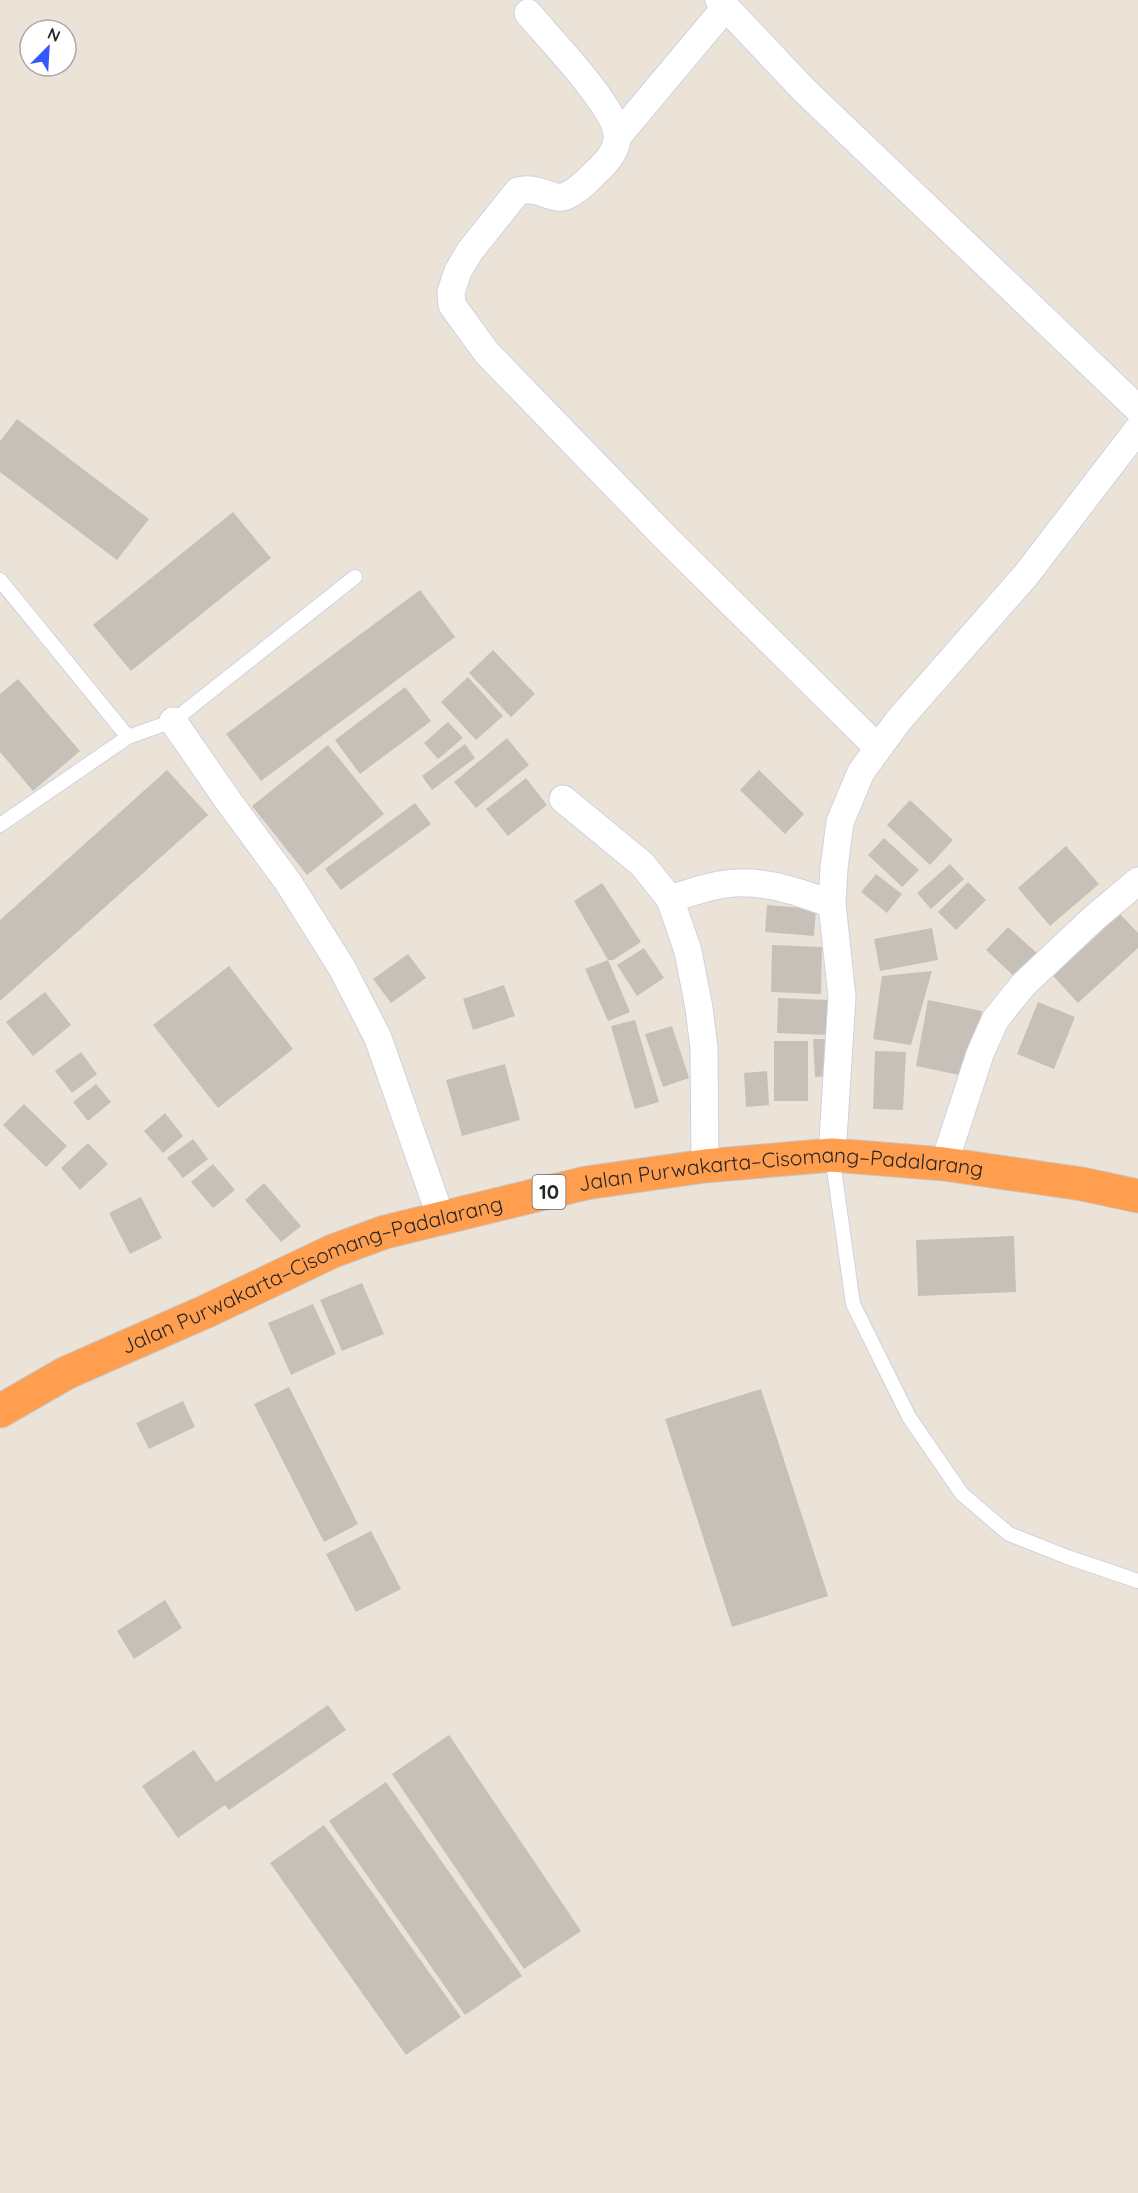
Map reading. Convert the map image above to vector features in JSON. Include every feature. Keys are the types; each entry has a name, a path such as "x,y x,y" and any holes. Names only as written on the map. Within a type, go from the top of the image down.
{"highway":[{"name":"Jalan Purwakarta–Cisomang–Padalarang","path":"0,1411 66,1373 207,1311 333,1251 385,1232 586,1183 705,1166 832,1155 944,1164 1082,1184 1138,1196"}],"street":[{"path":"878,748 668,540 487,353 452,305 451,292 470,250 518,191 537,190 556,197 568,196 604,165 615,149 618,136 722,4 805,92 1138,409"},
{"path":"528,13 599,97 615,125 618,136"},
{"path":"832,1155 842,997 832,904 840,822 861,772 898,721 1026,575 1138,429"},
{"path":"173,721 288,882 342,968 378,1038 441,1218"},
{"path":"564,799 642,864 670,899 688,951 704,1048 705,1166"},
{"path":"944,1164 980,1054 995,1020 1023,985 1094,918 1138,881"},
{"path":"670,899 721,885 745,883 789,888 832,904"}],"lane":[{"path":"0,825 128,737 173,721 355,577"},
{"path":"0,580 128,737"},
{"path":"832,1155 854,1304 909,1417 962,1494 1009,1534 1138,1581"}],"building":[{"path":"17,419 149,519 117,560 0,472 0,441"},
{"path":"233,512 271,558 131,671 93,625"},
{"path":"420,590 455,637 261,781 226,734"},
{"path":"493,650 535,694 511,717 469,673"},
{"path":"468,677 503,716 476,740 441,702"},
{"path":"18,679 80,751 33,791 0,752 0,694"},
{"path":"405,687 431,721 360,774 335,740"},
{"path":"448,722 463,738 438,759 424,743"},
{"path":"507,738 529,765 476,808 454,782"},
{"path":"465,744 475,758 432,790 422,776"},
{"path":"328,745 384,814 307,875 252,806"},
{"path":"167,770 208,815 0,1001 0,920"},
{"path":"759,770 804,814 785,834 740,790"},
{"path":"526,778 547,805 508,836 486,809"},
{"path":"910,800 953,840 930,865 887,825"},
{"path":"415,803 431,824 341,890 325,869"},
{"path":"884,838 919,870 902,887 868,855"},
{"path":"1066,846 1099,884 1050,926 1018,888"},
{"path":"950,864 964,879 931,909 917,893"},
{"path":"876,874 902,894 887,913 861,892"},
{"path":"968,882 986,900 956,930 938,912"},
{"path":"602,883 641,942 613,960 608,960 574,901"},
{"path":"767,905 816,909 814,936 765,932"},
{"path":"1120,914 1138,933 1138,948 1078,1003 1053,976"},
{"path":"1008,927 1039,955 1017,979 986,950"},
{"path":"932,928 938,960 880,971 874,939"},
{"path":"772,945 822,947 821,994 771,992"},
{"path":"644,948 664,978 637,996 617,965"},
{"path":"408,954 426,978 391,1003 373,979"},
{"path":"608,960 630,1012 608,1021 585,969"},
{"path":"229,966 293,1049 218,1108 153,1025"},
{"path":"932,971 911,1045 873,1039 882,976"},
{"path":"504,985 515,1016 473,1030 463,999"},
{"path":"45,992 71,1025 33,1056 6,1022"},
{"path":"778,998 829,1000 828,1035 777,1033"},
{"path":"928,1000 982,1011 969,1077 916,1066"},
{"path":"1038,1002 1075,1017 1054,1069 1017,1054"},
{"path":"635,1020 659,1102 635,1109 611,1026"},
{"path":"672,1026 689,1078 663,1087 645,1034"},
{"path":"813,1039 833,1039 834,1076 815,1077"},
{"path":"774,1041 808,1041 808,1101 774,1101"},
{"path":"875,1051 906,1052 903,1110 873,1109"},
{"path":"81,1052 97,1074 72,1093 55,1071"},
{"path":"505,1064 520,1120 462,1136 446,1080"},
{"path":"767,1071 769,1105 746,1107 744,1073"},
{"path":"96,1084 111,1102 88,1121 73,1102"},
{"path":"24,1104 67,1146 46,1167 3,1125"},
{"path":"165,1113 183,1136 163,1153 144,1131"},
{"path":"193,1139 208,1159 183,1178 167,1158"},
{"path":"88,1143 108,1164 80,1190 61,1168"},
{"path":"213,1164 235,1190 213,1208 191,1182"},
{"path":"264,1183 301,1226 281,1242 245,1200"},
{"path":"141,1197 162,1238 130,1254 109,1213"},
{"path":"1014,1236 1016,1292 918,1296 916,1240"},
{"path":"362,1283 384,1334 342,1351 320,1300"},
{"path":"313,1304 336,1354 291,1375 268,1323"},
{"path":"289,1387 358,1524 324,1542 254,1404"},
{"path":"761,1389 828,1596 732,1627 665,1419"},
{"path":"183,1401 195,1427 149,1449 136,1423"},
{"path":"371,1531 401,1589 356,1612 326,1554"},
{"path":"165,1600 182,1628 134,1659 117,1631"},
{"path":"328,1705 346,1730 229,1810 225,1805 178,1838 142,1786 194,1750 216,1782"},
{"path":"449,1735 581,1931 524,1969 392,1774"},
{"path":"386,1782 522,1976 465,2015 329,1821"},
{"path":"324,1825 461,2017 406,2055 270,1863"}]}
